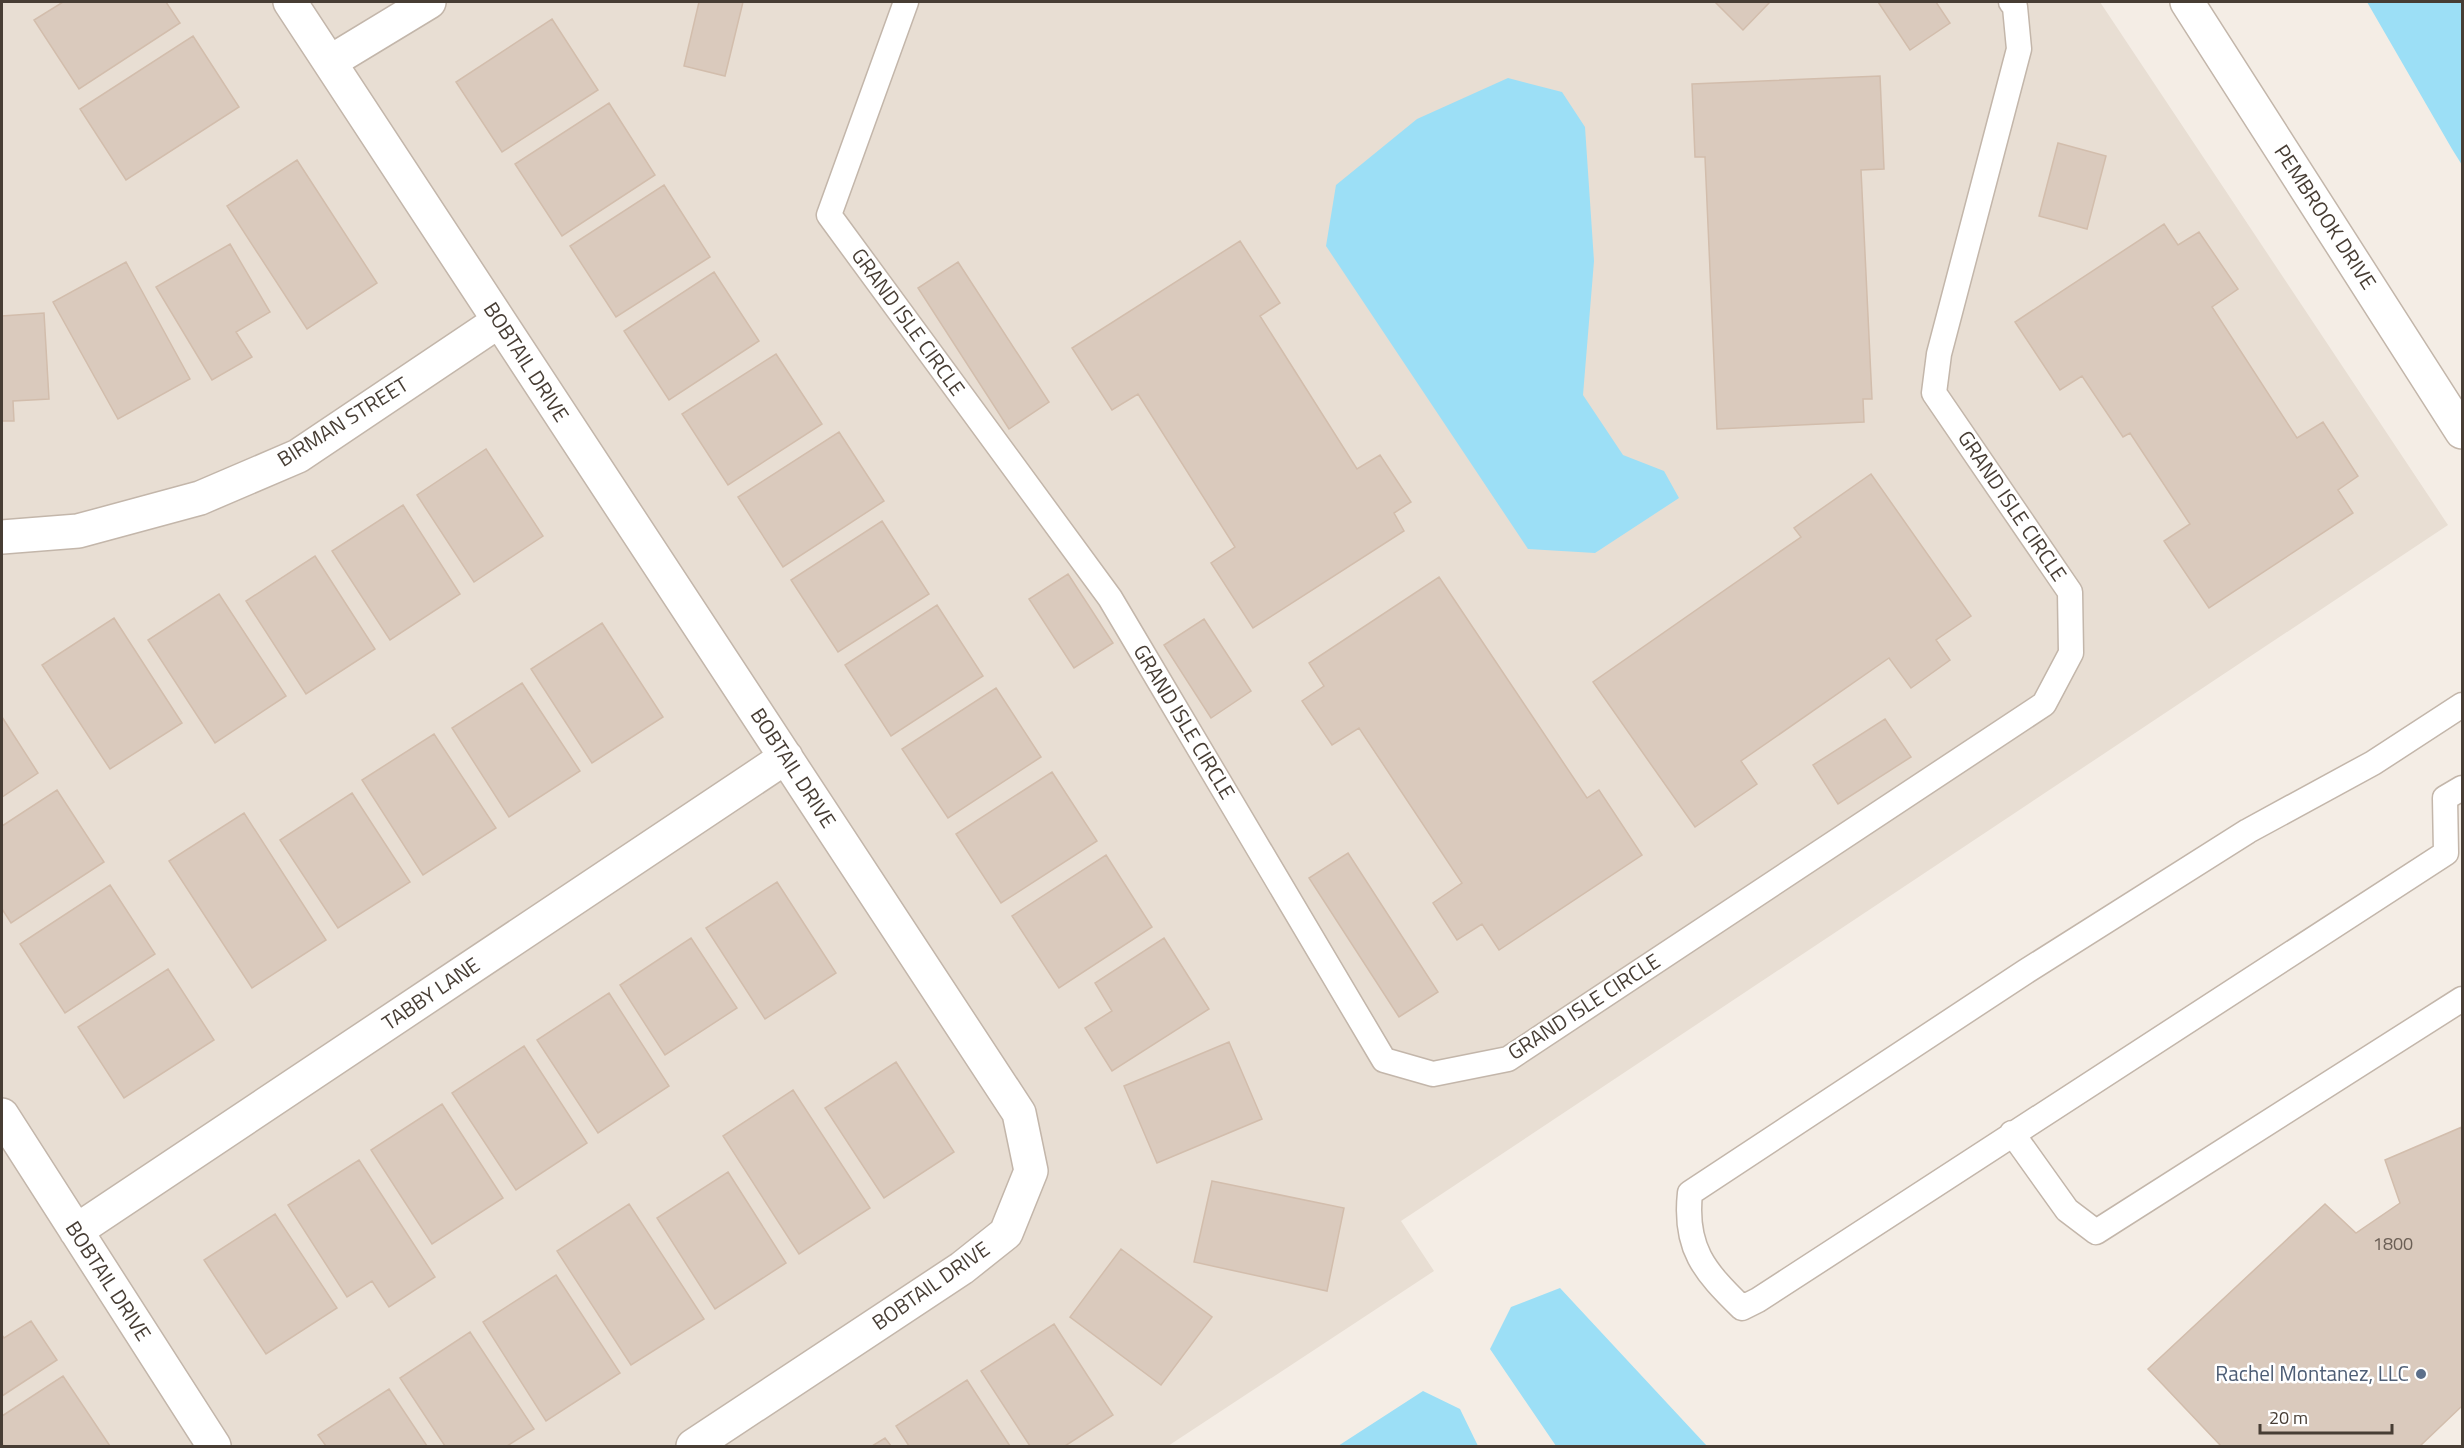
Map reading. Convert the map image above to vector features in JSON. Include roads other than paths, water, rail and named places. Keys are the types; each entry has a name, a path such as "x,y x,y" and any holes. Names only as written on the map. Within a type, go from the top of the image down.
{"street":[{"name":"BOBTAIL DRIVE","path":"290,2 1019,1113 1031,1171 1006,1233 962,1268 693,1446"},
{"path":"330,62 429,2"},
{"name":"PEMBROOK DRIVE","path":"2187,2 2463,432"},
{"name":"BIRMAN STREET","path":"2,537 78,531 200,498 298,456 499,321"},
{"name":"TABBY LANE","path":"76,1231 786,757"},
{"name":"BOBTAIL DRIVE","path":"2,1115 214,1446"}],"lane":[{"name":"GRAND ISLE CIRCLE","path":"906,2 829,215 1110,598 1384,1060 1433,1074 1508,1059 2044,704 2071,653 2070,592 1934,393 1939,354 2019,49 2015,7 2011,2"},
{"path":"2463,705 2373,763 2248,831 2187,869 2025,972 1690,1193 1687,1217 1692,1240 1708,1276 1742,1308 1758,1300 2446,853 2445,798 2463,788"},
{"path":"2012,1133 2067,1210 2096,1232 2463,999"}],"water":[{"path":"2367,2 2462,2 2462,165 2452,149"},
{"path":"1508,78 1562,92 1585,127 1594,261 1583,395 1623,455 1664,471 1679,498 1595,553 1528,549 1326,246 1336,185 1417,119"},
{"path":"1560,1288 1707,1446 1556,1446 1490,1349 1511,1307"},
{"path":"1423,1391 1460,1409 1478,1446 1338,1446"}],"place":[{"name":"Rachel Montanez, LLC","path":"2421,1374"}]}
